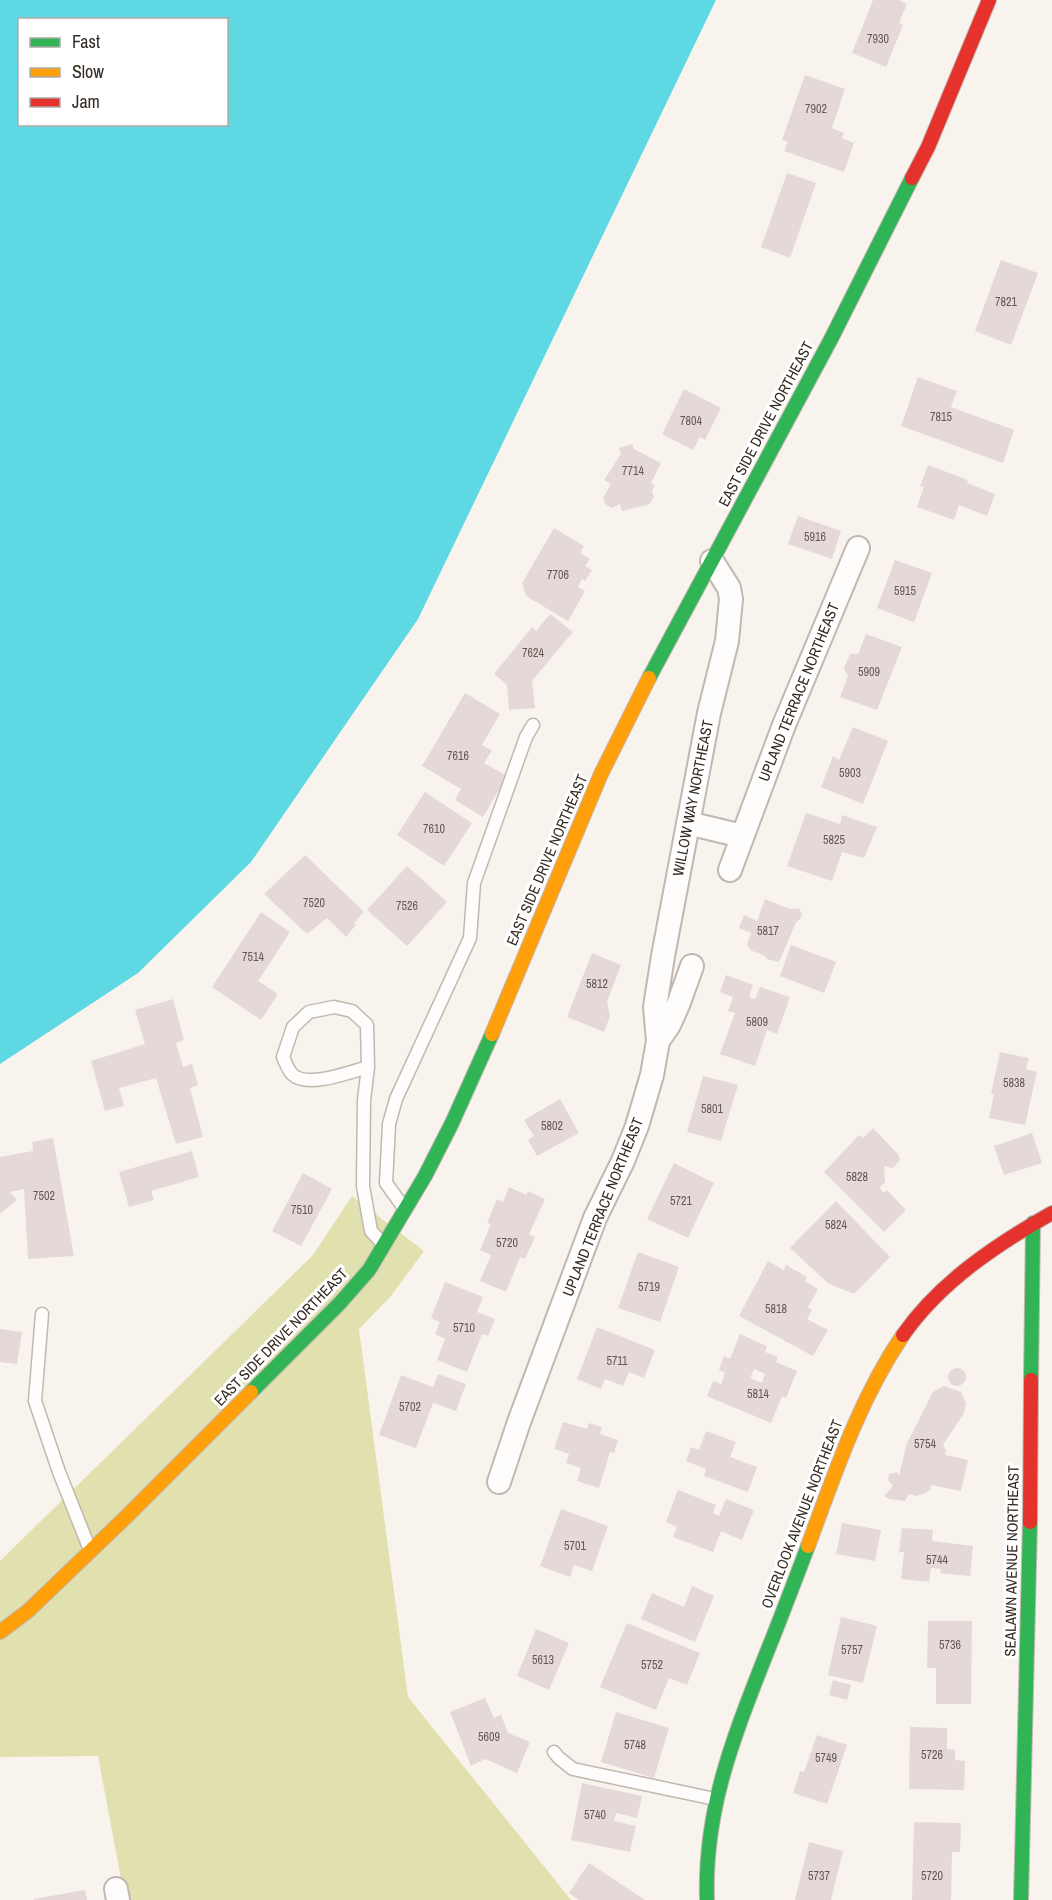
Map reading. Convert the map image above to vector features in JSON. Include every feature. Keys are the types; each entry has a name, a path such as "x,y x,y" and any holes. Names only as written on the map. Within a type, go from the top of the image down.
{"main road":[{"name":"EAST SIDE DRIVE NORTHEAST","path":"0,1632 28,1611 90,1551 340,1303 369,1270 425,1176 482,1059 601,774 659,659 831,339 928,147 989,0"},
{"name":"OVERLOOK AVENUE NORTHEAST","path":"707,1900 708,1846 715,1799 729,1752 860,1407 906,1332 935,1298 986,1254 1052,1213"},
{"name":"SEALAWN AVENUE NORTHEAST","path":"1021,1900 1028,1655 1033,1223"}],"street":[{"name":"UPLAND TERRACE NORTHEAST","path":"730,870 784,726 858,548"},
{"name":"WILLOW WAY NORTHEAST","path":"658,1041 656,1007 663,956 709,712 727,641 731,600 729,588 712,561"},
{"path":"688,823 742,836"},
{"name":"UPLAND TERRACE NORTHEAST","path":"500,1482 519,1422 595,1218 637,1126 652,1075 658,1041 669,1025 692,966"}],"lane":[{"path":"405,1209 386,1183 389,1124 396,1099 470,938 474,883 526,737 533,725"},
{"path":"368,1067 307,1081 291,1073 283,1057 293,1027 309,1012 334,1007 352,1011 367,1025 368,1067 364,1100 363,1186 371,1231 383,1245"},
{"path":"42,1314 35,1401 59,1472 90,1551"},
{"path":"554,1752 573,1769 715,1799"}],"green space":[{"path":"352,1196 424,1251 391,1296 359,1329 408,1697 571,1900 125,1900 98,1756 0,1757 0,1561 313,1255"}],"water":[{"path":"0,0 716,0 418,619 251,862 138,973 0,1064"}],"building":[{"path":"873,0 899,0 907,4 899,23 903,25 886,67 852,53"},
{"path":"805,75 845,89 832,128 844,133 842,138 854,143 844,172 784,151 788,142 782,140"},
{"path":"787,173 816,183 790,258 761,247"},
{"path":"1001,260 1038,273 1011,345 975,331"},
{"path":"918,377 957,391 951,407 1014,430 1003,463 901,426"},
{"path":"684,389 721,408 705,440 700,437 693,450 662,434"},
{"path":"632,444 634,449 661,463 651,483 655,485 652,491 654,496 650,504 622,511 620,504 611,508 605,504 603,498 611,484 604,480 621,454 619,448"},
{"path":"928,465 968,480 967,483 995,494 987,516 959,505 954,520 917,507 924,487 920,486"},
{"path":"798,516 841,531 832,559 788,544"},
{"path":"554,528 584,546 580,553 590,559 585,566 592,570 585,581 582,579 578,587 585,591 568,621 526,596 522,583"},
{"path":"895,560 932,573 914,622 877,608"},
{"path":"550,614 573,632 532,681 535,708 509,710 507,685 494,674 532,627 536,631"},
{"path":"866,634 902,647 877,710 840,697 848,676 844,669 850,654 858,654"},
{"path":"465,693 500,714 482,745 492,750 484,763 507,776 483,817 455,800 461,789 422,766"},
{"path":"853,727 888,741 863,804 821,787 833,756 839,760"},
{"path":"425,792 472,823 444,866 397,835"},
{"path":"806,813 840,824 842,815 877,827 864,858 842,852 832,881 787,866"},
{"path":"305,855 364,912 346,937 327,918 307,934 264,894"},
{"path":"407,866 447,902 407,946 367,910"},
{"path":"765,899 790,909 799,908 802,914 778,962 750,950 747,944 751,933 739,928 744,915 757,921"},
{"path":"261,912 290,932 258,981 278,994 261,1020 212,987"},
{"path":"791,945 836,962 824,993 780,976"},
{"path":"592,953 621,965 607,1002 610,1016 604,1032 567,1017"},
{"path":"726,975 753,985 749,997 755,999 760,987 790,997 777,1034 767,1030 755,1066 720,1054 735,1013 728,1011 733,997 720,992"},
{"path":"173,999 184,1040 176,1043 183,1067 192,1064 198,1085 190,1088 203,1137 176,1144 156,1078 119,1088 124,1106 105,1111 91,1061 145,1044 135,1010"},
{"path":"1000,1052 1029,1058 1026,1069 1037,1072 1025,1125 989,1118 994,1094 991,1094"},
{"path":"703,1076 738,1085 721,1141 687,1132"},
{"path":"560,1099 579,1133 537,1156 528,1140 534,1136 524,1120"},
{"path":"873,1128 898,1154 900,1160 893,1168 884,1166 885,1182 879,1188 884,1193 887,1190 906,1210 884,1232 824,1172 859,1135 863,1138"},
{"path":"1032,1133 1042,1163 1004,1175 994,1146"},
{"path":"53,1138 74,1256 28,1259 24,1189 10,1192 17,1200 0,1214 0,1157 33,1151 32,1142"},
{"path":"192,1151 199,1177 151,1191 154,1200 129,1207 119,1172"},
{"path":"674,1163 714,1183 688,1238 647,1219"},
{"path":"303,1173 332,1189 301,1246 272,1231"},
{"path":"509,1187 526,1195 528,1191 545,1199 529,1234 535,1237 525,1259 520,1257 506,1292 480,1281 491,1255 480,1250 491,1224 487,1223 497,1199 503,1202"},
{"path":"836,1201 890,1257 854,1294 829,1284 790,1248"},
{"path":"638,1252 679,1267 660,1322 618,1308"},
{"path":"768,1261 784,1270 786,1265 807,1277 805,1281 818,1289 808,1307 812,1310 807,1319 828,1330 813,1356 739,1316"},
{"path":"445,1282 483,1297 477,1312 495,1319 488,1336 482,1334 467,1372 437,1360 445,1339 435,1334 440,1322 431,1318"},
{"path":"597,1327 655,1350 644,1378 629,1372 623,1386 605,1379 601,1389 577,1379"},
{"path":"0,1329 22,1332 17,1364 0,1362"},
{"path":"740,1334 767,1346 765,1352 778,1357 776,1362 797,1371 786,1398 782,1396 771,1423 707,1396 713,1381 721,1384 725,1373 719,1370 724,1356 730,1359","holes":["754,1369 765,1374 762,1383 750,1378"]},
{"path":"957,1368 963,1371 966,1377 963,1383 957,1386 951,1383 948,1377 951,1371"},
{"path":"438,1374 466,1384 456,1411 433,1403 416,1448 379,1435 401,1375 433,1387"},
{"path":"944,1386 961,1392 966,1404 964,1413 943,1445 945,1455 968,1460 961,1491 931,1485 930,1490 925,1493 917,1496 909,1494 905,1501 889,1499 884,1496 893,1486 888,1480 889,1474 897,1472 899,1476 907,1443 933,1392"},
{"path":"563,1422 587,1429 589,1423 602,1427 600,1434 618,1440 614,1453 610,1452 599,1488 577,1481 581,1468 566,1463 569,1454 554,1449"},
{"path":"706,1431 736,1442 730,1457 757,1467 748,1492 704,1476 706,1469 686,1461 691,1447 699,1450"},
{"path":"678,1490 716,1505 713,1513 719,1516 726,1499 754,1510 742,1540 721,1531 713,1552 673,1537 677,1527 666,1522"},
{"path":"561,1509 608,1526 592,1571 574,1565 570,1577 540,1566"},
{"path":"842,1523 881,1530 875,1561 836,1554"},
{"path":"902,1528 933,1530 932,1541 973,1546 970,1576 940,1573 941,1569 931,1568 929,1582 901,1579 904,1552 899,1552"},
{"path":"692,1586 714,1596 695,1642 641,1619 652,1593 684,1607"},
{"path":"841,1617 877,1626 863,1683 828,1675"},
{"path":"928,1621 972,1621 971,1704 936,1704 936,1668 927,1668"},
{"path":"627,1623 700,1653 687,1685 669,1678 656,1710 600,1687"},
{"path":"536,1629 569,1643 549,1690 517,1676"},
{"path":"833,1680 851,1685 847,1700 829,1695"},
{"path":"485,1698 494,1718 501,1715 508,1733 530,1742 517,1773 485,1759 471,1766 450,1712"},
{"path":"616,1712 669,1728 654,1778 601,1762"},
{"path":"910,1727 947,1728 947,1749 955,1750 955,1760 965,1761 964,1790 909,1789"},
{"path":"817,1735 847,1745 827,1804 793,1793 800,1771 804,1772"},
{"path":"582,1783 642,1796 637,1818 616,1813 614,1821 636,1826 630,1852 571,1840"},
{"path":"914,1822 961,1823 960,1852 952,1852 951,1900 912,1900"},
{"path":"809,1842 843,1851 831,1900 795,1900"},
{"path":"589,1863 645,1900 579,1900 569,1893"},
{"path":"85,1890 87,1900 34,1900 34,1899"}],"traffic: fast":[{"path":"649,678 831,339 912,178"},
{"path":"251,1392 340,1303 369,1270 425,1176 452,1123 492,1034"},
{"path":"1031,1380 1033,1223"},
{"path":"1021,1900 1030,1522"},
{"path":"707,1900 710,1836 723,1776 742,1717 808,1546"}],"traffic: slow":[{"path":"492,1034 601,774 649,678"},
{"path":"808,1546 838,1464 861,1411 873,1385 903,1335"},
{"path":"0,1632 28,1611 251,1392"}],"traffic: jam":[{"path":"912,178 928,147 989,0"},
{"path":"903,1335 934,1298 952,1281 990,1251 1052,1213"},
{"path":"1030,1522 1031,1380"}]}
